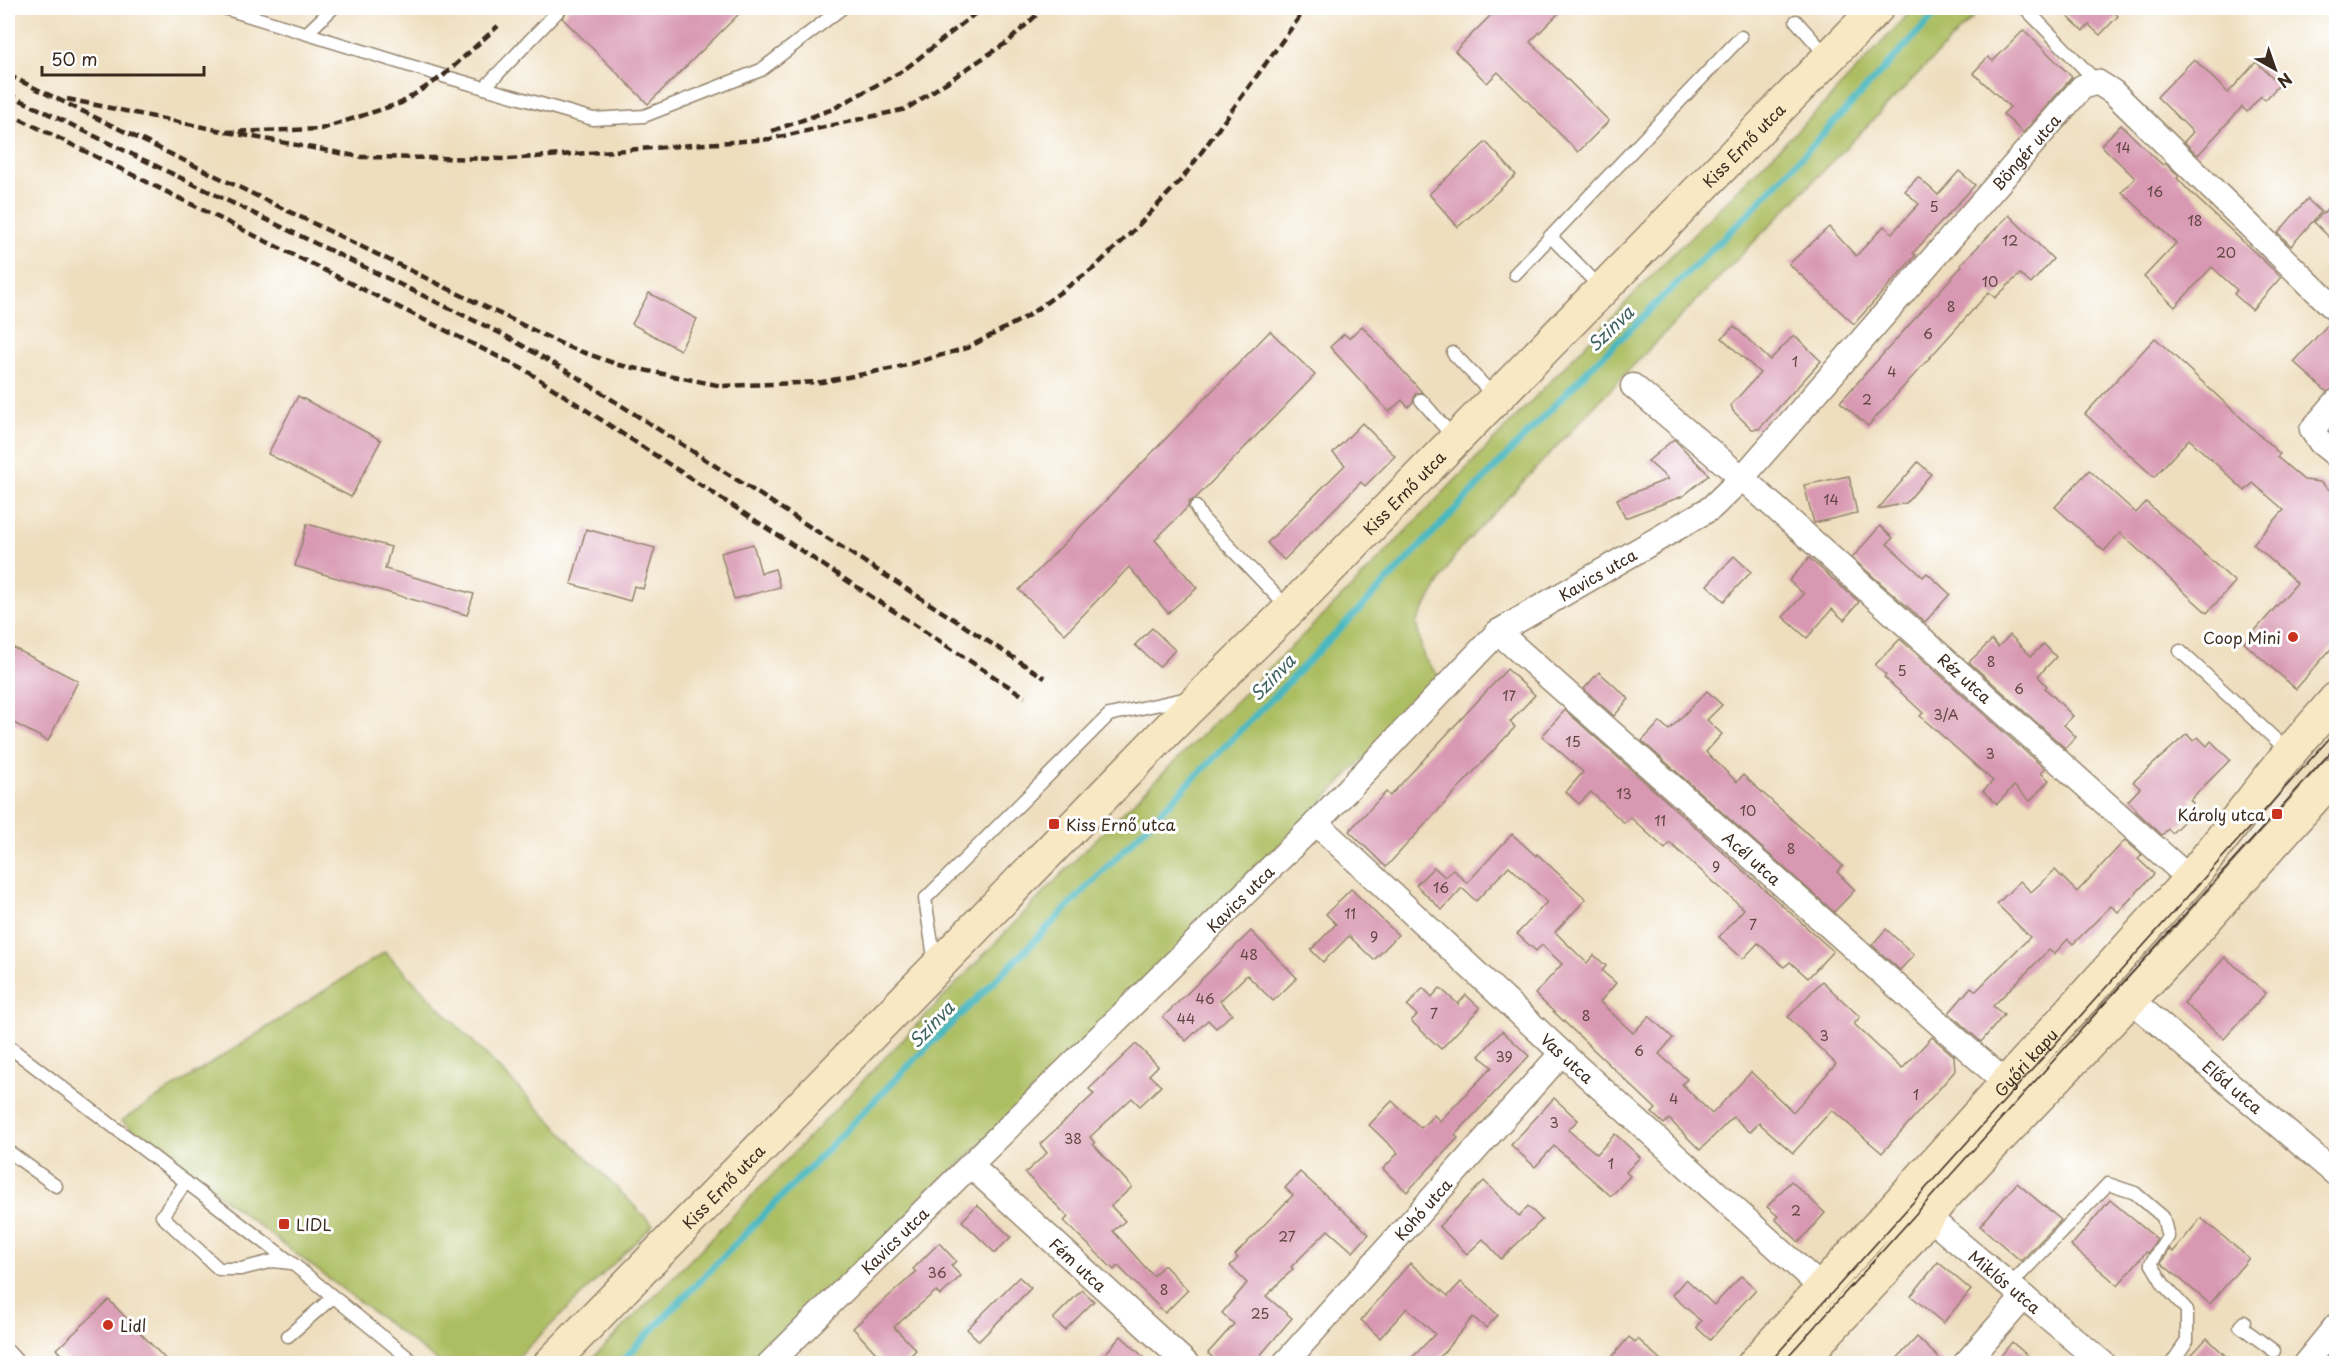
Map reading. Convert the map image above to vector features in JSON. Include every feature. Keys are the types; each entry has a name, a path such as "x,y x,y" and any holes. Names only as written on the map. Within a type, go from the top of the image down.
{"street":[{"name":"Kiss Ernő utca","path":"550,1364 1203,694 1290,610 1877,8"},
{"path":"2097,82 2113,92 2337,310"},
{"name":"Böngér utca","path":"1742,478 2082,87 2097,82"},
{"name":"Réz utca","path":"1633,386 1742,478 2190,879"},
{"path":"2337,402 2312,430 2321,443 2337,455"},
{"name":"Kavics utca","path":"769,1364 1316,823 1497,632 1711,508 1742,478"},
{"name":"Acél utca","path":"1497,632 2007,1084"},
{"name":"Győri kapu","path":"1797,1364 1888,1266 1916,1207 2007,1084 2190,879 2290,752 2337,699"},
{"name":"Győri kapu","path":"1754,1364 1822,1288 1916,1207 2130,999 2335,778"},
{"name":"Vas utca","path":"1316,823 1562,1053 1822,1288"},
{"name":"Előd utca","path":"2130,999 2337,1174"},
{"name":"Kohó utca","path":"1284,1364 1562,1053"},
{"name":"Fém utca","path":"970,1165 1187,1364"},
{"name":"Miklós utca","path":"1916,1207 2104,1364"},
{"path":"1965,1364 2017,1291"},
{"path":"2305,1364 2337,1326"}],"lane":[{"path":"224,8 484,88 594,119 644,116 761,70 842,8"},
{"path":"307,33 333,8"},
{"path":"484,88 561,8"},
{"path":"2025,8 2097,82"},
{"path":"1796,21 1828,58"},
{"path":"1515,274 1741,37"},
{"path":"1550,236 1603,290"},
{"path":"1452,353 1496,398"},
{"path":"1421,400 1455,439"},
{"path":"1196,507 1202,518 1290,610"},
{"path":"2180,651 2290,752"},
{"path":"936,969 925,899 1109,715 1203,694"},
{"path":"8,1046 293,1264 416,1364"},
{"path":"8,1151 56,1186"},
{"path":"186,1182 162,1216 219,1269 242,1269 273,1262 293,1264"},
{"path":"2017,1291 2109,1184 2135,1193 2163,1217 2168,1237 2151,1263 2164,1285 2187,1310 2187,1341 2171,1364"},
{"path":"288,1336 333,1297"},
{"path":"2244,1322 2240,1326 2274,1351"},
{"path":"8,1351 20,1364"}],"green space":[{"path":"1914,8 1982,8 1625,374 1457,552 1416,623 1424,658 1441,679 1233,893 759,1363 587,1364 699,1251 1084,851 1363,576 1667,260 1828,100"},
{"path":"385,952 653,1225 512,1363 440,1363 121,1121"}],"building":[{"path":"569,8 745,8 648,104 562,18"},
{"path":"1498,8 1564,8 1530,42 1609,121 1578,152 1498,72 1487,83 1455,51"},
{"path":"2059,8 2110,8 2118,16 2100,35 2089,25 2083,31"},
{"path":"2024,30 2072,77 2023,133 2003,114 2010,107 1973,73 1988,57 1993,61"},
{"path":"2194,59 2228,93 2256,62 2280,84 2265,100 2261,96 2247,112 2242,107 2198,155 2184,142 2193,132 2157,97"},
{"path":"2121,125 2155,158 2163,165 2165,163 2179,176 2177,178 2188,190 2281,277 2252,310 2234,294 2237,290 2212,267 2175,307 2144,277 2176,243 2122,192 2135,178 2101,145"},
{"path":"1486,142 1516,175 1458,227 1429,194"},
{"path":"1959,171 1975,185 1913,253 1916,255 1854,324 1789,264 1829,227 1856,256 1884,226 1892,233 1919,204 1905,191 1918,177 1938,195"},
{"path":"2307,199 2321,212 2291,246 2278,233"},
{"path":"2337,199 2337,245 2314,222"},
{"path":"2009,215 2053,259 2031,284 2020,274 1995,298 1989,292 1868,426 1840,402 1962,266 1961,264"},
{"path":"649,293 697,319 680,350 632,324"},
{"path":"2330,322 2337,324 2337,388 2327,392 2294,362"},
{"path":"1362,326 1422,392 1415,394 1413,402 1408,407 1402,400 1389,412 1330,347 1344,334 1349,338"},
{"path":"1734,326 1770,360 1794,335 1821,361 1759,429 1752,429 1733,411 1731,405 1760,373 1722,338"},
{"path":"1270,331 1315,375 1195,499 1189,502 1188,507 1155,540 1197,588 1168,613 1129,567 1065,634 1019,590"},
{"path":"2155,338 2280,454 2277,457 2304,480 2320,482 2337,496 2337,642 2296,689 2244,643 2297,583 2253,544 2284,510 2253,483 2245,491 2189,439 2154,477 2085,414"},
{"path":"298,396 381,440 351,497 268,454"},
{"path":"1362,423 1395,456 1365,486 1361,482 1284,560 1267,543 1345,465 1333,453"},
{"path":"1674,439 1709,475 1683,496 1625,518 1617,499 1668,479 1648,461"},
{"path":"1918,462 1931,474 1906,503 1878,509"},
{"path":"2089,470 2136,513 2146,502 2235,582 2207,613 2120,533 2104,551 2055,507"},
{"path":"1849,476 1857,513 1814,523 1804,485"},
{"path":"307,524 391,547 385,569 474,594 467,615 295,566"},
{"path":"1880,526 1893,538 1887,544 1923,577 1927,573 1950,594 1925,622 1852,558"},
{"path":"586,529 655,548 643,589 634,586 630,601 571,584"},
{"path":"753,544 761,573 775,569 780,587 734,599 721,553"},
{"path":"1734,556 1751,572 1724,601 1707,585"},
{"path":"1809,558 1859,602 1844,620 1832,609 1807,638 1783,617 1804,594 1789,581"},
{"path":"1152,628 1175,650 1159,667 1135,645"},
{"path":"2010,635 2031,656 2044,644 2056,657 2038,676 2047,686 2045,688 2073,716 2064,725 2076,737 2065,748 1969,662 1992,640 1998,647"},
{"path":"1900,639 2045,769 2041,773 2049,780 2030,801 2014,786 1997,804 1983,791 1993,781 1920,716 1923,713 1884,677 1886,675 1875,665"},
{"path":"8,645 78,681 48,741 8,720"},
{"path":"1507,669 1535,695 1510,722 1515,727 1386,867 1349,831 1386,792 1390,796"},
{"path":"1599,672 1629,699 1614,716 1584,689"},
{"path":"1707,691 1722,705 1707,720 1722,734 1706,752 1737,782 1743,775 1843,866 1837,872 1855,890 1834,912 1642,741 1660,722 1669,730"},
{"path":"1565,710 1833,951 1808,978 1790,962 1784,967 1758,943 1743,959 1719,937 1744,909 1670,843 1665,849 1630,817 1624,823 1591,792 1579,804 1566,792 1583,772 1542,736"},
{"path":"2187,734 2193,741 2198,737 2207,746 2211,741 2230,760 2190,800 2193,803 2180,816 2184,821 2172,833 2168,829 2162,835 2128,801 2140,788 2133,782"},
{"path":"1512,834 1586,899 1555,932 1587,963 1594,955 1606,966 1602,971 1616,983 1600,1002 1633,1033 1649,1016 1673,1038 1659,1054 1687,1079 1682,1084 1712,1114 1751,1072 1793,1112 1836,1064 1788,1017 1822,981 1860,1017 1854,1024 1902,1069 1932,1037 1954,1056 1955,1071 1882,1153 1832,1110 1793,1153 1759,1123 1750,1132 1733,1117 1700,1150 1669,1119 1664,1124 1652,1113 1656,1109 1535,994 1562,964 1542,945 1536,951 1517,934 1547,902 1509,866 1476,901 1462,888 1442,910 1416,885 1434,867 1445,877 1453,869 1467,883"},
{"path":"2125,840 2142,855 2138,859 2154,874 2118,912 2111,906 2073,944 2068,939 2054,954 2049,950 1993,1006 2004,1015 1981,1042 1949,1013 1971,987 1976,991 2030,937 1997,904 2020,881 2031,892 2055,870 2077,892"},
{"path":"1351,889 1398,935 1374,960 1349,936 1323,962 1311,950 1336,924 1326,914"},
{"path":"1886,929 1914,955 1900,970 1872,945"},
{"path":"1251,931 1297,978 1273,1001 1247,975 1220,1001 1232,1014 1216,1028 1208,1020 1186,1041 1163,1017"},
{"path":"2225,957 2266,993 2224,1039 2184,1003"},
{"path":"1423,988 1432,997 1440,988 1458,1004 1466,995 1480,1008 1441,1049 1411,1021 1417,1015 1407,1006"},
{"path":"1502,1031 1529,1056 1455,1135 1458,1138 1407,1192 1383,1169 1398,1153 1369,1125 1392,1101 1421,1128 1434,1115 1440,1121 1492,1067 1479,1056"},
{"path":"1136,1044 1158,1066 1149,1075 1161,1086 1140,1106 1132,1098 1090,1137 1095,1143 1093,1144 1132,1187 1111,1206 1125,1221 1113,1231 1153,1276 1164,1265 1188,1290 1165,1313 1118,1266 1114,1270 1064,1221 1068,1217 1025,1173 1047,1153 1040,1144 1094,1094 1089,1089"},
{"path":"1554,1098 1578,1120 1568,1130 1597,1154 1615,1134 1640,1157 1626,1172 1630,1176 1611,1196 1554,1146 1535,1167 1511,1145"},
{"path":"1300,1172 1369,1234 1353,1252 1328,1230 1266,1296 1292,1318 1253,1364 1219,1364 1208,1353 1234,1324 1222,1313 1247,1283 1230,1266 1238,1258 1235,1255 1293,1195 1285,1188"},
{"path":"1484,1181 1519,1216 1528,1206 1542,1220 1501,1259 1483,1239 1467,1254 1439,1226"},
{"path":"1791,1181 1825,1213 1799,1242 1775,1219 1778,1216 1767,1207"},
{"path":"2017,1183 2061,1220 2021,1261 1980,1226"},
{"path":"2110,1200 2157,1239 2148,1253 2146,1252 2118,1285 2071,1246"},
{"path":"977,1205 1011,1237 995,1253 962,1221"},
{"path":"2201,1218 2249,1258 2210,1304 2161,1263 2170,1249 2173,1252"},
{"path":"939,1243 956,1261 951,1266 961,1276 940,1296 936,1291 894,1327 916,1350 902,1364 886,1364 853,1328 916,1272 913,1269"},
{"path":"1938,1262 1971,1290 1943,1323 1911,1296"},
{"path":"1410,1263 1448,1296 1461,1282 1498,1315 1486,1328 1473,1317 1434,1364 1406,1364 1435,1334 1407,1308 1380,1338 1361,1320"},
{"path":"1741,1276 1756,1289 1710,1340 1696,1327 1701,1321 1672,1295 1686,1279 1714,1305"},
{"path":"1019,1277 1031,1288 979,1341 967,1329"},
{"path":"1082,1290 1094,1301 1065,1330 1053,1319"},
{"name":"Lidl","path":"109,1300 170,1364 71,1364 57,1349"},
{"path":"1121,1336 1151,1364 1096,1364"},
{"path":"1629,1337 1635,1342 1638,1339 1665,1364 1606,1364"},
{"path":"1917,1337 1945,1364 1892,1364"},
{"path":"2207,1338 2234,1364 2183,1364"},
{"path":"2012,1342 2037,1364 1994,1364"}],"waterway":[{"name":"Szinva","path":"619,1364 911,1063 1005,971 1388,580 1589,369 1750,212 1941,8"}],"tram line":[{"path":"1768,1364 2336,731"},
{"path":"1781,1364 2336,746"}],"railway":[{"path":"772,131 833,109 904,70 982,8"},
{"path":"227,132 361,157 509,159 770,139 906,109 1009,41 1044,8"},
{"path":"8,75 568,347 619,365 722,386 822,382 899,367 967,348 1026,317 1094,268 1182,179 1306,8"},
{"path":"67,99 227,132 321,129 401,103 443,76 498,26"},
{"path":"8,94 504,335 577,377 1045,678"},
{"path":"8,113 525,370 1025,697"}],"place":[{"name":"Coop Mini","path":"2293,637"},
{"name":"Károly utca","path":"2277,814"},
{"name":"Kiss Ernő utca","path":"1054,824"},
{"name":"LIDL","path":"284,1224"},
{"name":"Lidl","path":"108,1325"}]}
